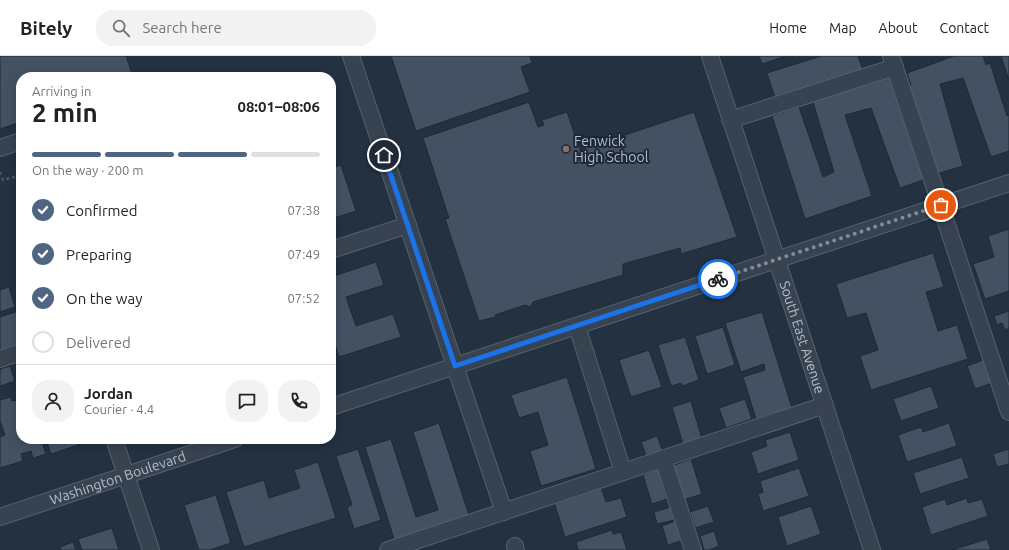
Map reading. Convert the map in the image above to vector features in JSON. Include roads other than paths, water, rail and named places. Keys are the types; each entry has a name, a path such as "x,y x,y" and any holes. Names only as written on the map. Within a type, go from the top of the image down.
{"street":[{"path":"351,56 504,512"},
{"name":"South East Avenue","path":"710,56 872,550"},
{"path":"730,120 893,62 1009,412"},
{"path":"0,148 16,143"},
{"path":"336,405 1009,183"},
{"path":"336,248 408,225"},
{"path":"576,326 623,472"},
{"path":"0,359 16,354"},
{"path":"388,550 825,405"},
{"path":"116,444 151,550"},
{"name":"Washington Boulevard","path":"0,517 220,444"},
{"path":"663,459 693,550"}],"place":[{"name":"Fenwick High School","path":"566,149"}]}
